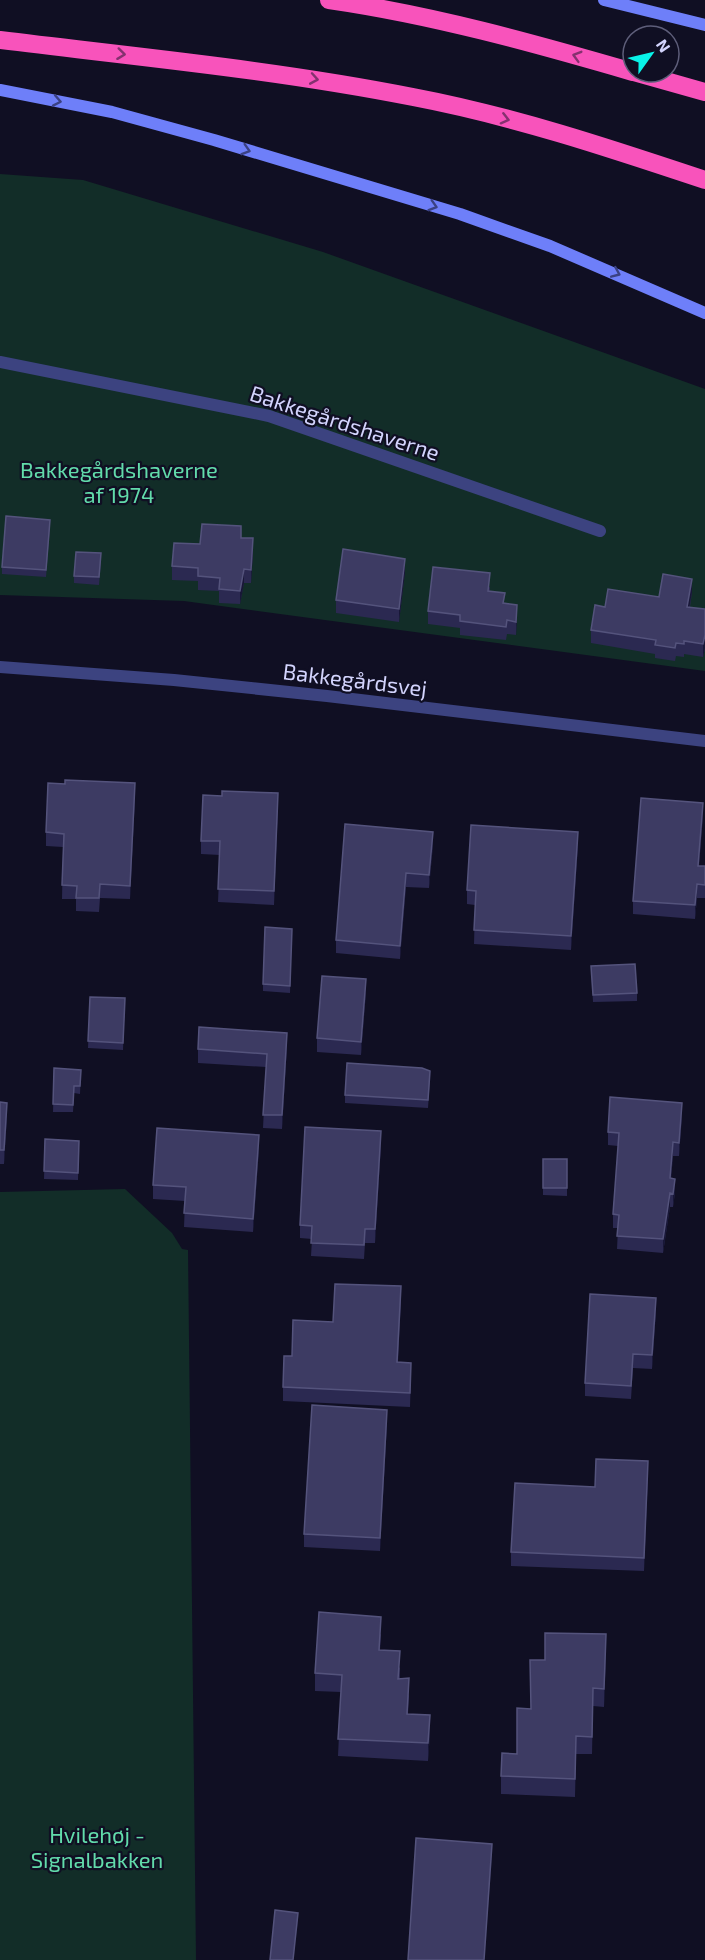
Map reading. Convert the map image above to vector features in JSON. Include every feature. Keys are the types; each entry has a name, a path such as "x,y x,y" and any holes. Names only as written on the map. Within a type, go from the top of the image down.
{"highway":[{"path":"329,0 369,6 513,37 621,68"},
{"path":"0,40 281,73 415,97 575,136 705,180"},
{"path":"676,84 705,92"}],"street":[{"path":"604,0 705,25"},
{"path":"0,90 112,112 214,140 460,214 550,246 705,313"},
{"name":"Bakkegårdshaverne","path":"0,362 269,416 600,531"},
{"name":"Bakkegårdsvej","path":"0,667 174,680 705,741"}],"green space":[{"name":"Bakkegårdshaverne af 1974","path":"0,174 83,180 323,252 705,389 705,671 184,601 0,595"},
{"name":"Hvilehøj - Signalbakken","path":"125,1189 172,1233 182,1249 188,1250 196,1960 0,1960 0,1192"}],"building":[{"path":"6,516 50,520 46,570 2,567"},
{"path":"202,524 241,526 241,538 253,538 251,570 244,569 240,591 219,589 220,578 198,576 198,568 172,566 174,543 200,544"},
{"path":"343,549 405,559 399,609 336,600"},
{"path":"76,552 101,553 99,577 74,576"},
{"path":"433,567 490,573 488,591 505,593 503,603 517,605 516,622 507,620 506,627 460,621 460,615 428,611"},
{"path":"663,574 692,579 687,607 705,609 703,644 684,641 684,644 676,643 675,648 655,645 656,640 591,630 595,605 605,607 608,589 659,597"},
{"path":"65,780 135,783 130,886 100,884 99,898 76,898 77,886 62,885 64,834 46,832 48,783 65,784"},
{"path":"222,791 278,793 274,891 218,889 220,841 201,841 203,795 222,796"},
{"path":"641,798 703,803 698,866 705,866 705,885 697,884 695,905 633,901"},
{"path":"345,824 433,832 429,875 406,873 400,946 336,940"},
{"path":"471,825 578,832 571,936 474,930 476,891 467,890"},
{"path":"265,927 292,929 290,986 263,984"},
{"path":"635,964 637,993 593,995 591,966"},
{"path":"322,976 366,979 361,1042 317,1038"},
{"path":"90,997 125,998 123,1043 88,1041"},
{"path":"199,1027 287,1033 282,1115 263,1115 267,1054 198,1049"},
{"path":"347,1063 422,1068 430,1071 428,1100 345,1095"},
{"path":"54,1068 81,1070 80,1086 74,1086 73,1105 53,1104"},
{"path":"610,1097 682,1103 679,1143 673,1142 670,1178 675,1179 673,1194 670,1193 663,1239 617,1236 619,1215 613,1214 619,1133 608,1132"},
{"path":"0,1102 7,1103 4,1150 0,1150"},
{"path":"305,1127 381,1131 375,1229 365,1229 364,1245 311,1243 312,1226 300,1225"},
{"path":"157,1128 259,1135 253,1219 184,1213 186,1187 153,1185"},
{"path":"45,1139 79,1141 78,1173 44,1171"},
{"path":"543,1159 567,1159 567,1188 543,1188"},
{"path":"335,1284 401,1286 397,1362 411,1363 410,1393 283,1387 284,1356 292,1356 293,1320 333,1322"},
{"path":"590,1294 656,1298 652,1355 633,1354 631,1386 585,1383"},
{"path":"312,1405 387,1410 380,1538 304,1534"},
{"path":"596,1459 648,1461 644,1558 511,1552 515,1483 595,1487"},
{"path":"319,1612 381,1617 379,1650 400,1651 398,1679 409,1678 407,1714 430,1715 428,1743 338,1739 342,1675 315,1673"},
{"path":"545,1633 606,1634 604,1689 593,1688 592,1737 576,1736 575,1779 501,1776 502,1753 517,1754 517,1708 531,1709 530,1660 545,1660"},
{"path":"416,1838 492,1844 484,1960 408,1960"},
{"path":"275,1910 298,1913 293,1960 270,1960"}]}
